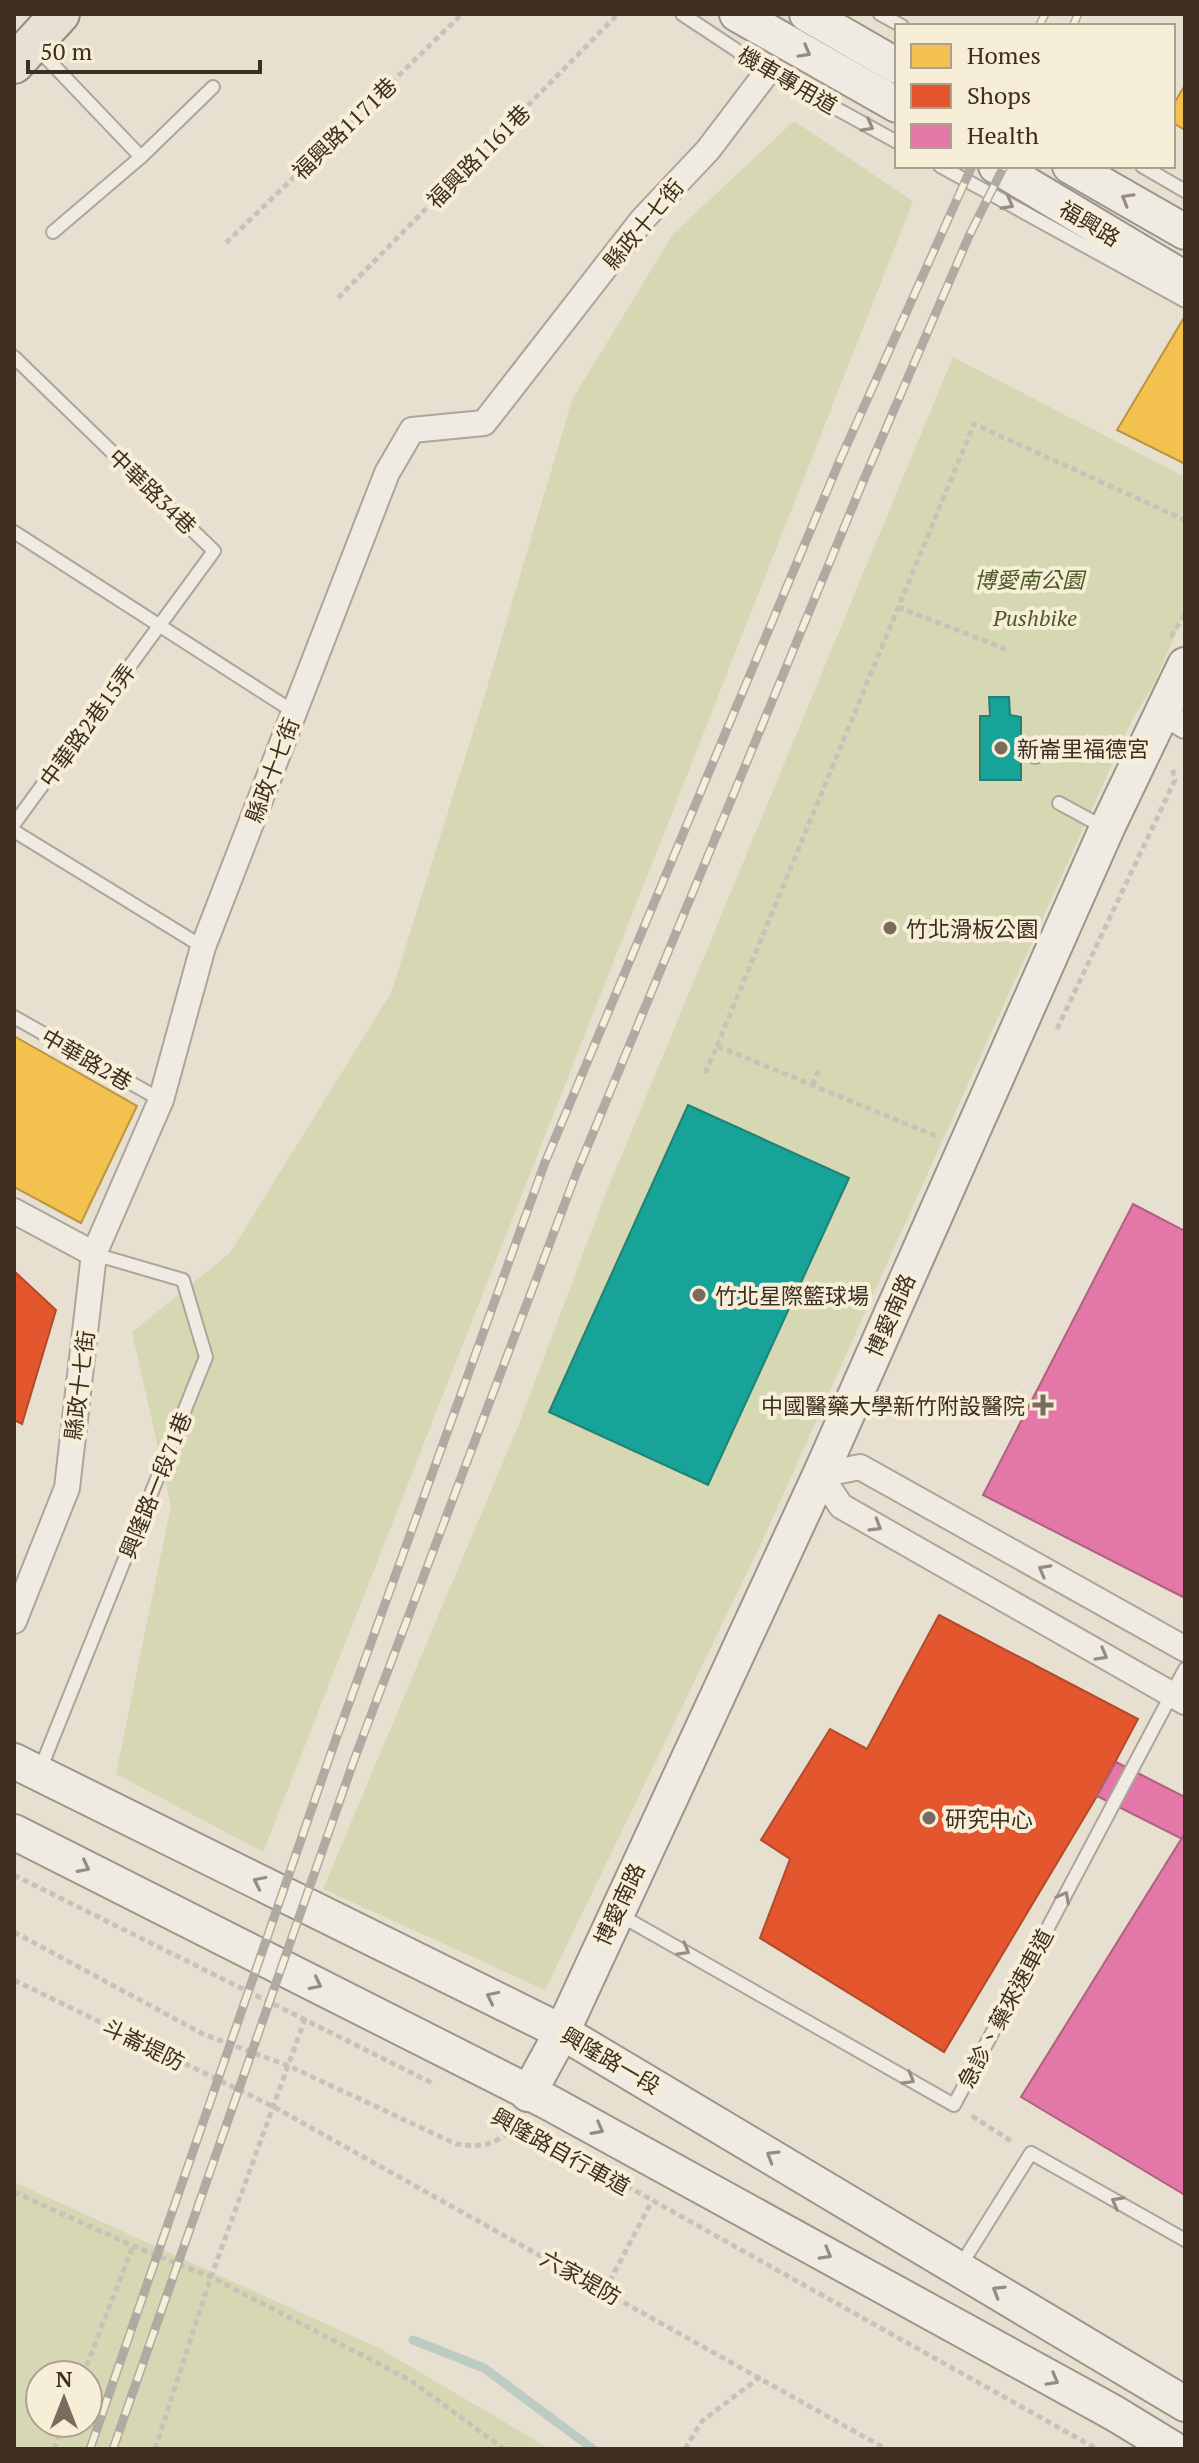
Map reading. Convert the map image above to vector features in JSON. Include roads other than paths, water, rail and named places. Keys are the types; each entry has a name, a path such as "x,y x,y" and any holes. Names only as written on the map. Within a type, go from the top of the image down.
{"main road":[{"path":"23,54 60,14"}],"street":[{"path":"737,14 895,104"},
{"path":"807,14 895,65"},
{"name":"縣政十七街","path":"14,1621 67,1488 94,1254 161,1100 203,947 387,473 412,430 484,423 642,220 708,150 768,71"},
{"name":"福興路","path":"999,168 1185,279"},
{"name":"福興路","path":"1073,168 1185,232"},
{"name":"博愛南路","path":"516,2112 562,2032 820,1475 1107,828 1173,719 1185,665"},
{"path":"14,1211 94,1254"},
{"path":"1178,1698 841,1506 820,1475 860,1467 1185,1649"},
{"name":"興隆路一段","path":"26,1767 562,2032 1185,2404"},
{"path":"14,1832 316,1984 516,2112 1114,2413 1173,2449"}],"lane":[{"name":"機車專用道","path":"682,14 768,71 895,141"},
{"path":"23,54 141,157"},
{"path":"53,232 141,157 213,87"},
{"path":"944,168 1185,301"},
{"path":"1145,168 1185,191"},
{"name":"中華路34巷","path":"14,357 214,551 160,625"},
{"path":"14,532 294,712"},
{"name":"中華路2巷15弄","path":"14,824 160,625"},
{"path":"1059,803 1107,828"},
{"path":"14,831 203,947"},
{"name":"中華路2巷","path":"14,1017 161,1100"},
{"name":"興隆路一段71巷","path":"26,1767 206,1357 183,1280 94,1254"},
{"name":"急診、藥來速車道","path":"615,1913 954,2105 1178,1698 1185,1669"},
{"path":"959,2268 1031,2153 1185,2240"}],"waterway":[{"path":"413,2340 484,2368 593,2449"}],"railway":[{"path":"1040,24 1045,14"},
{"path":"1074,24 1078,14"},
{"path":"90,2449 331,1753 544,1165 840,460 971,168"},
{"path":"113,2449 354,1760 576,1174 865,477 969,236 1003,168"}],"place":[{"name":"新崙里福德宮","path":"1001,748"},
{"name":"竹北滑板公園","path":"890,928"},
{"name":"竹北星際籃球場","path":"699,1295"},
{"name":"中國醫藥大學新竹附設醫院","path":"1043,1405"},
{"name":"研究中心","path":"929,1818"}],"park label":[{"name":"博愛南公園","path":"1029,579"},
{"name":"Pushbike","path":"1035,617"}]}
